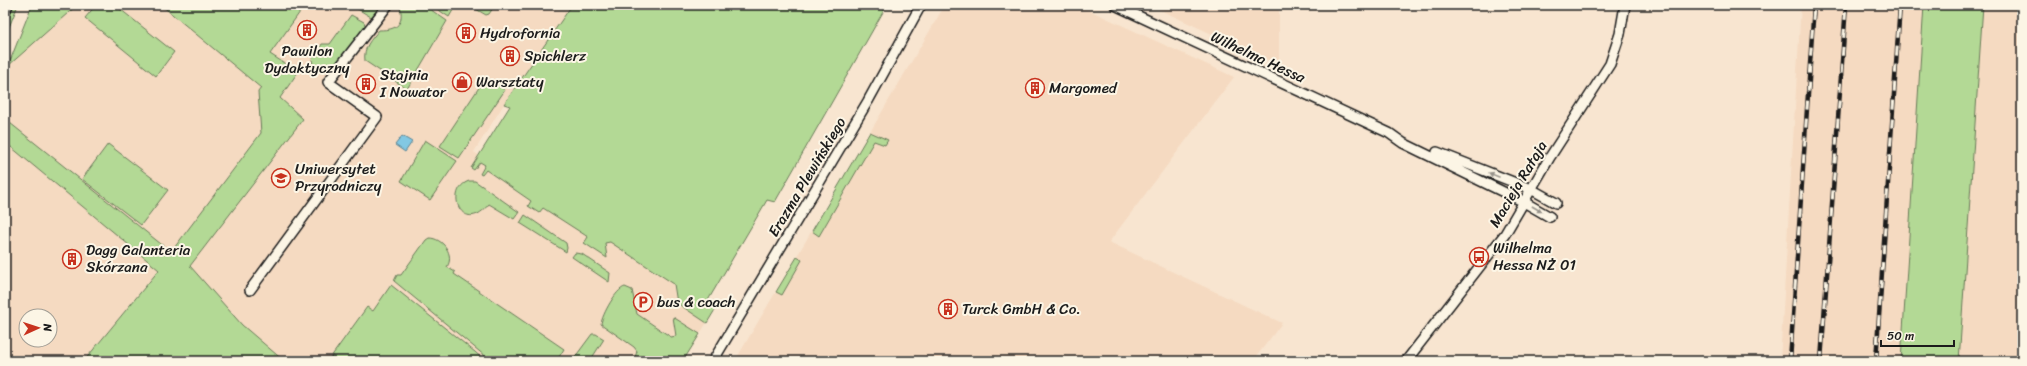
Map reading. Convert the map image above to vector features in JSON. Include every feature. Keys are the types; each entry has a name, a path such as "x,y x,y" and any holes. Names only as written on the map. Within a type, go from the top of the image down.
{"street":[{"path":"5,11 8,5"},
{"path":"250,290 378,117 328,82 388,5"},
{"name":"Erazma Plewińskiego","path":"713,361 868,101 921,5"},
{"name":"Wilhelma Hessa","path":"1114,5 1389,133 1403,143 1524,202 1550,217"},
{"name":"Macieja Rataja","path":"1406,361 1505,234 1531,189 1610,64 1620,34 1625,5"},
{"name":"Wilhelma Hessa","path":"1389,133 1403,136 1450,159 1531,189 1556,203"}],"shaded area":[{"name":"Uniwersytet Przyrodniczy","path":"32,5 572,5 504,104 474,152 524,186 605,235 716,308 683,361 271,361 159,270 84,361 5,361 5,71"},
{"path":"945,5 1078,5 1234,77 1109,242 1282,323 1253,361 735,361"},
{"path":"1154,5 1279,5 1279,65 1160,10"},
{"path":"1801,5 2022,5 2022,361 1780,361"}],"green space":[{"path":"14,5 18,5 5,37 5,25"},
{"path":"32,5 77,5 8,66"},
{"path":"96,5 115,5 174,52 156,76 85,18"},
{"path":"161,5 305,5 270,54 298,72 280,98 303,119 190,266 242,325 284,361 84,361 159,270 5,142 5,119 171,252 261,133 258,92 261,88"},
{"path":"351,5 382,5 371,17"},
{"path":"400,5 424,5 447,21 407,89 365,61 366,48 379,30 391,29 398,25 401,17"},
{"path":"431,5 456,5 449,17"},
{"path":"469,5 495,5 489,14 486,15"},
{"path":"572,5 887,5 775,202 767,200 707,302 716,308 707,323 677,303 674,284 610,242 605,243 607,258 584,243 588,237 543,208 539,213 528,206 531,201 486,170 482,175 480,174 485,165 480,162 474,170 471,168 510,106 504,104"},
{"path":"1924,5 1983,5 1959,361 1901,361"},
{"path":"351,15 364,22 366,28 331,71 321,72 313,66 312,59 322,44 330,44"},
{"path":"486,77 505,90 459,158 440,146"},
{"path":"870,132 888,140 885,145 874,141 819,236 812,231"},
{"path":"425,140 457,161 430,200 401,181"},
{"path":"108,144 168,190 141,225 82,179"},
{"path":"469,181 475,181 519,212 514,219 489,204 480,213 471,216 464,214 457,201 458,193 461,186"},
{"path":"525,215 566,243 566,252 520,223"},
{"path":"429,238 439,241 446,248 450,257 447,267 455,272 454,274 564,349 559,357 564,361 491,361 394,281 397,275 401,275"},
{"path":"575,253 582,254 610,273 609,282 572,257"},
{"path":"797,257 802,260 782,295 776,292"},
{"path":"391,285 485,361 328,361 367,307 373,311"},
{"path":"625,287 632,290 637,314 671,337 676,336 673,317 700,334 683,361 634,361 637,351 634,347 601,324 610,303 618,292"},
{"path":"592,334 596,334 604,339 590,361 572,361"}],"water":[{"path":"402,136 412,142 405,152 395,145"}],"railway":[{"path":"1790,361 1814,5"},
{"path":"1821,361 1846,5"},
{"path":"1876,361 1900,5"},
{"path":"2017,361 2022,345"}],"place":[{"name":"Pawilon Dydaktyczny","path":"307,30"},
{"name":"Hydrofornia","path":"466,33"},
{"name":"Spichlerz","path":"510,56"},
{"name":"Warsztaty","path":"462,82"},
{"name":"Stajnia I Nowator","path":"366,84"},
{"name":"Margomed","path":"1035,88"},
{"name":"Uniwersytet Przyrodniczy","path":"281,178"},
{"name":"Wilhelma Hessa NŻ 01","path":"1479,257"},
{"name":"Dagg Galanteria Skórzana","path":"72,259"},
{"name":"bus & coach","path":"643,302"},
{"name":"Turck GmbH & Co.","path":"948,309"}]}
